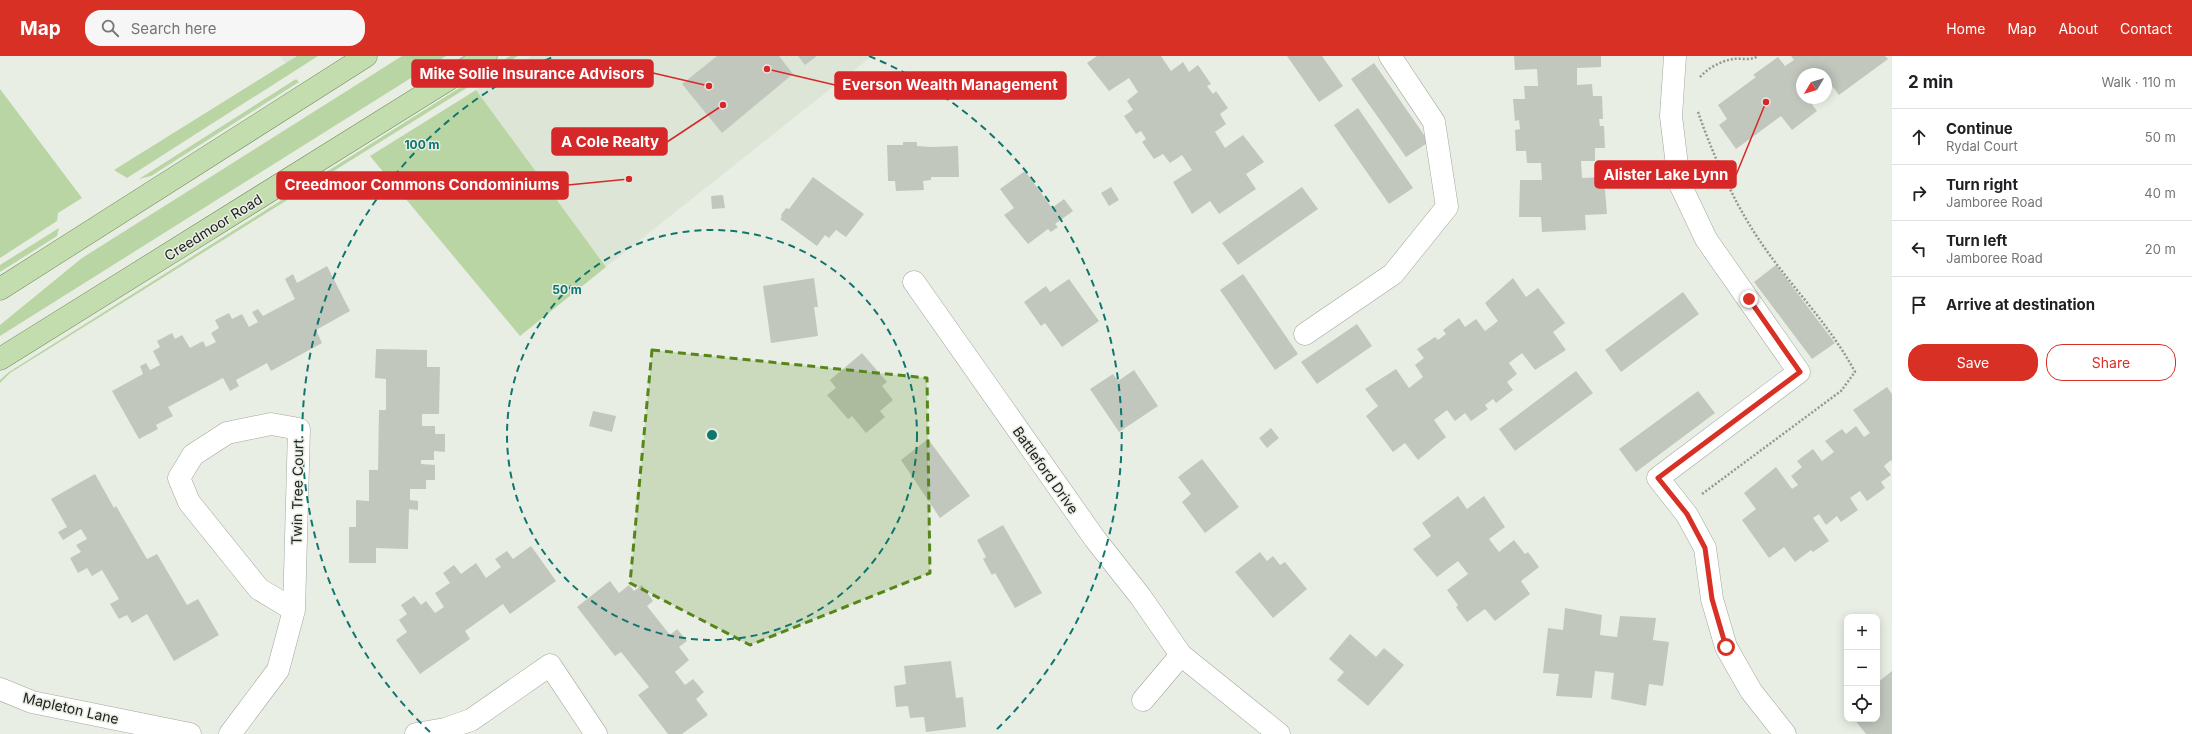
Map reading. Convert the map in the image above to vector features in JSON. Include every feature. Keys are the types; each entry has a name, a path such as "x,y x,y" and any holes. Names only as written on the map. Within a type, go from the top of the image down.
{"main road":[{"path":"0,289 366,56"},
{"name":"Creedmoor Road","path":"0,359 486,56"}],"street":[{"path":"1305,334 1393,274 1447,208 1434,122 1390,56"},
{"path":"1674,56 1671,116 1679,182 1706,239 1800,372 1658,478 1687,514 1705,548 1712,599 1726,647 1751,691 1785,734"},
{"name":"Battleford Drive","path":"914,282 1095,539 1140,596 1182,655 1279,734"},
{"name":"Twin Tree Court","path":"230,734 278,670 294,610 299,429 271,424 227,433 192,456 179,478 189,502 259,589 294,610"},
{"path":"1143,700 1182,655"},
{"path":"416,734 461,730 471,720 550,665 596,734"},
{"name":"Mapleton Lane","path":"0,689 32,702 190,734"}],"highlighted area":[{"path":"652,350 927,378 930,573 750,645 630,583"}],"shaded area":[{"path":"280,56 297,56 285,63"},
{"path":"531,56 872,56 606,267 476,90"}],"green space":[{"path":"297,56 318,56 127,178 114,170"},
{"path":"402,56 446,56 0,336 0,325 82,258"},
{"path":"510,56 518,56 10,373 0,383 0,380 9,372"},
{"path":"296,79 299,82 151,176 139,179"},
{"path":"0,89 82,198 58,213 57,221 0,258"},
{"path":"476,90 606,267 520,336 370,156"},
{"path":"59,228 57,236 0,272 0,265"}],"building":[{"path":"717,56 779,56 793,74 722,133 682,84"},
{"path":"798,56 817,56 805,65"},
{"path":"1097,56 1161,56 1171,71 1183,62 1189,72 1198,65 1211,84 1207,86 1213,94 1216,91 1228,108 1220,114 1226,124 1215,132 1225,148 1243,135 1264,162 1246,174 1256,189 1219,214 1210,201 1192,214 1173,182 1192,170 1182,155 1170,163 1163,154 1154,159 1142,142 1146,139 1141,131 1136,134 1124,116 1133,110 1127,101 1138,92 1129,78 1109,91 1087,63"},
{"path":"1287,56 1322,56 1343,86 1319,102"},
{"path":"1514,56 1601,56 1601,67 1577,68 1577,85 1592,84 1593,96 1602,96 1603,119 1599,119 1600,126 1604,126 1605,148 1595,148 1595,161 1581,161 1582,178 1604,177 1607,214 1585,215 1586,230 1542,232 1541,217 1519,217 1520,180 1542,180 1541,163 1527,163 1526,151 1516,151 1515,130 1520,129 1519,120 1515,121 1513,99 1525,99 1524,86 1538,86 1537,69 1515,70"},
{"path":"1791,56 1885,56 1888,59 1839,95 1832,86 1832,68 1796,68 1796,104 1812,104 1817,111 1792,130 1781,116 1736,149 1719,125 1727,119 1718,105 1756,77 1753,75 1778,57 1785,66 1794,60"},
{"path":"1374,63 1429,142 1406,157 1351,79"},
{"path":"1358,108 1413,188 1389,204 1334,125"},
{"path":"903,142 917,142 917,146 930,147 958,146 959,177 931,177 931,180 923,181 924,190 896,191 895,181 888,181 887,145 903,145"},
{"path":"1025,171 1052,208 1064,199 1073,211 1055,224 1058,227 1051,232 1048,229 1028,244 1004,215 1014,208 1000,189"},
{"path":"813,177 864,214 846,237 836,230 829,238 825,235 817,246 780,219 786,208 789,209"},
{"path":"1111,187 1119,200 1109,206 1101,193"},
{"path":"1302,187 1318,209 1238,265 1222,243"},
{"path":"723,195 725,208 712,209 711,196"},
{"path":"1776,265 1835,343 1812,359 1754,282"},
{"path":"327,266 350,311 316,330 322,343 271,371 267,363 236,380 239,386 230,391 223,378 168,407 173,416 156,425 158,429 139,439 112,391 143,374 140,366 146,363 150,370 160,365 153,351 160,347 157,341 172,333 175,339 182,335 190,348 203,341 206,347 216,342 211,333 219,328 215,320 229,313 232,319 242,314 249,327 258,322 252,312 258,309 263,316 295,299 285,279 293,274 297,283"},
{"path":"1243,274 1298,354 1275,370 1220,290"},
{"path":"814,278 818,307 814,307 818,336 771,343 763,286"},
{"path":"1513,278 1526,297 1538,288 1565,323 1553,332 1566,350 1535,370 1522,353 1509,363 1517,374 1507,382 1513,390 1496,403 1493,399 1485,405 1488,409 1471,421 1465,413 1455,421 1447,410 1434,420 1446,437 1418,460 1405,443 1393,452 1366,416 1378,406 1365,389 1396,369 1409,388 1423,377 1415,365 1424,358 1417,349 1435,337 1438,340 1446,334 1443,330 1459,318 1465,327 1476,319 1485,331 1493,325 1498,321 1485,303"},
{"path":"1069,279 1099,321 1062,347 1045,323 1041,326 1024,302 1046,286 1050,292"},
{"path":"1683,292 1699,314 1621,372 1605,350"},
{"path":"1357,324 1372,346 1317,384 1301,362"},
{"path":"376,349 427,350 427,367 440,367 439,414 422,414 422,426 435,426 435,434 445,434 445,452 434,451 434,460 421,460 421,464 435,465 435,480 426,480 426,489 410,489 410,500 418,501 418,510 409,509 408,549 376,548 376,563 349,563 349,527 356,527 356,500 369,501 369,470 378,470 379,410 386,410 386,379 375,378"},
{"path":"862,353 887,382 882,386 893,400 880,411 885,417 866,433 852,416 848,419 827,395 836,388 830,380"},
{"path":"1134,370 1158,406 1119,432 1090,389 1113,374 1118,381"},
{"path":"1576,371 1593,393 1515,451 1499,429"},
{"path":"1887,387 1892,394 1892,462 1891,460 1884,466 1891,475 1881,482 1885,488 1867,501 1860,491 1850,498 1858,510 1841,522 1837,516 1826,525 1819,514 1813,518 1829,541 1813,552 1811,550 1795,562 1784,547 1769,558 1742,520 1756,509 1744,493 1776,467 1792,489 1798,485 1791,476 1802,467 1797,461 1813,449 1822,461 1834,452 1825,441 1842,429 1846,434 1856,426 1864,437 1870,433 1853,410"},
{"path":"1698,391 1715,413 1636,472 1619,449"},
{"path":"593,411 616,416 612,432 589,426"},
{"path":"1271,428 1279,438 1267,448 1259,438"},
{"path":"928,439 970,496 940,518 901,460"},
{"path":"1202,459 1239,507 1205,533 1182,502 1191,494 1178,477"},
{"path":"95,474 114,508 116,506 147,559 157,554 187,605 198,599 219,635 174,661 147,614 132,623 127,615 119,619 110,604 119,599 102,570 92,576 87,568 78,573 70,558 81,552 76,545 87,539 81,529 63,540 58,532 67,527 51,499"},
{"path":"1458,496 1467,509 1484,496 1505,527 1489,539 1499,552 1514,540 1525,554 1528,552 1539,567 1521,581 1530,594 1495,621 1485,609 1467,622 1456,607 1458,605 1447,590 1468,574 1458,561 1437,577 1413,549 1431,536 1422,523"},
{"path":"1003,525 1042,593 1015,608 995,573 992,575 984,561 983,559 986,557 977,540"},
{"path":"531,546 556,581 510,614 503,604 465,631 470,639 420,674 396,640 407,632 399,620 407,614 401,605 414,596 421,605 426,601 435,613 444,607 435,593 450,583 443,573 454,565 461,574 476,563 486,578 501,567 495,559 507,551 513,559"},
{"path":"1260,552 1267,561 1273,556 1280,565 1285,562 1307,589 1273,618 1235,572"},
{"path":"610,581 619,593 629,585 634,591 642,585 653,601 647,606 670,635 677,629 687,641 679,647 689,660 675,672 685,685 693,679 704,692 696,699 708,715 682,734 668,734 638,695 649,687 621,652 615,656 577,607"},
{"path":"1565,608 1602,615 1600,635 1617,637 1620,616 1656,618 1653,640 1669,642 1663,686 1649,684 1646,706 1611,699 1614,673 1595,671 1592,698 1556,696 1559,674 1543,673 1548,628 1563,630"},
{"path":"1350,634 1376,657 1384,648 1404,665 1368,706 1337,680 1344,672 1329,659"},
{"path":"951,661 956,698 963,697 966,727 926,732 924,717 910,718 908,706 896,707 894,686 906,684 904,666"},
{"path":"1892,671 1892,734 1866,734 1856,722 1880,722 1880,681"}],"place":[{"name":"Everson Wealth Management","path":"767,69"},
{"name":"Mike Sollie Insurance Advisors","path":"709,86"},
{"name":"Alister Lake Lynn","path":"1766,102"},
{"name":"A Cole Realty","path":"723,105"},
{"name":"Creedmoor Commons Condominiums","path":"629,179"}],"route":[{"path":"1726,647 1712,599 1705,548 1687,514 1658,478 1800,372 1749,299"}]}
